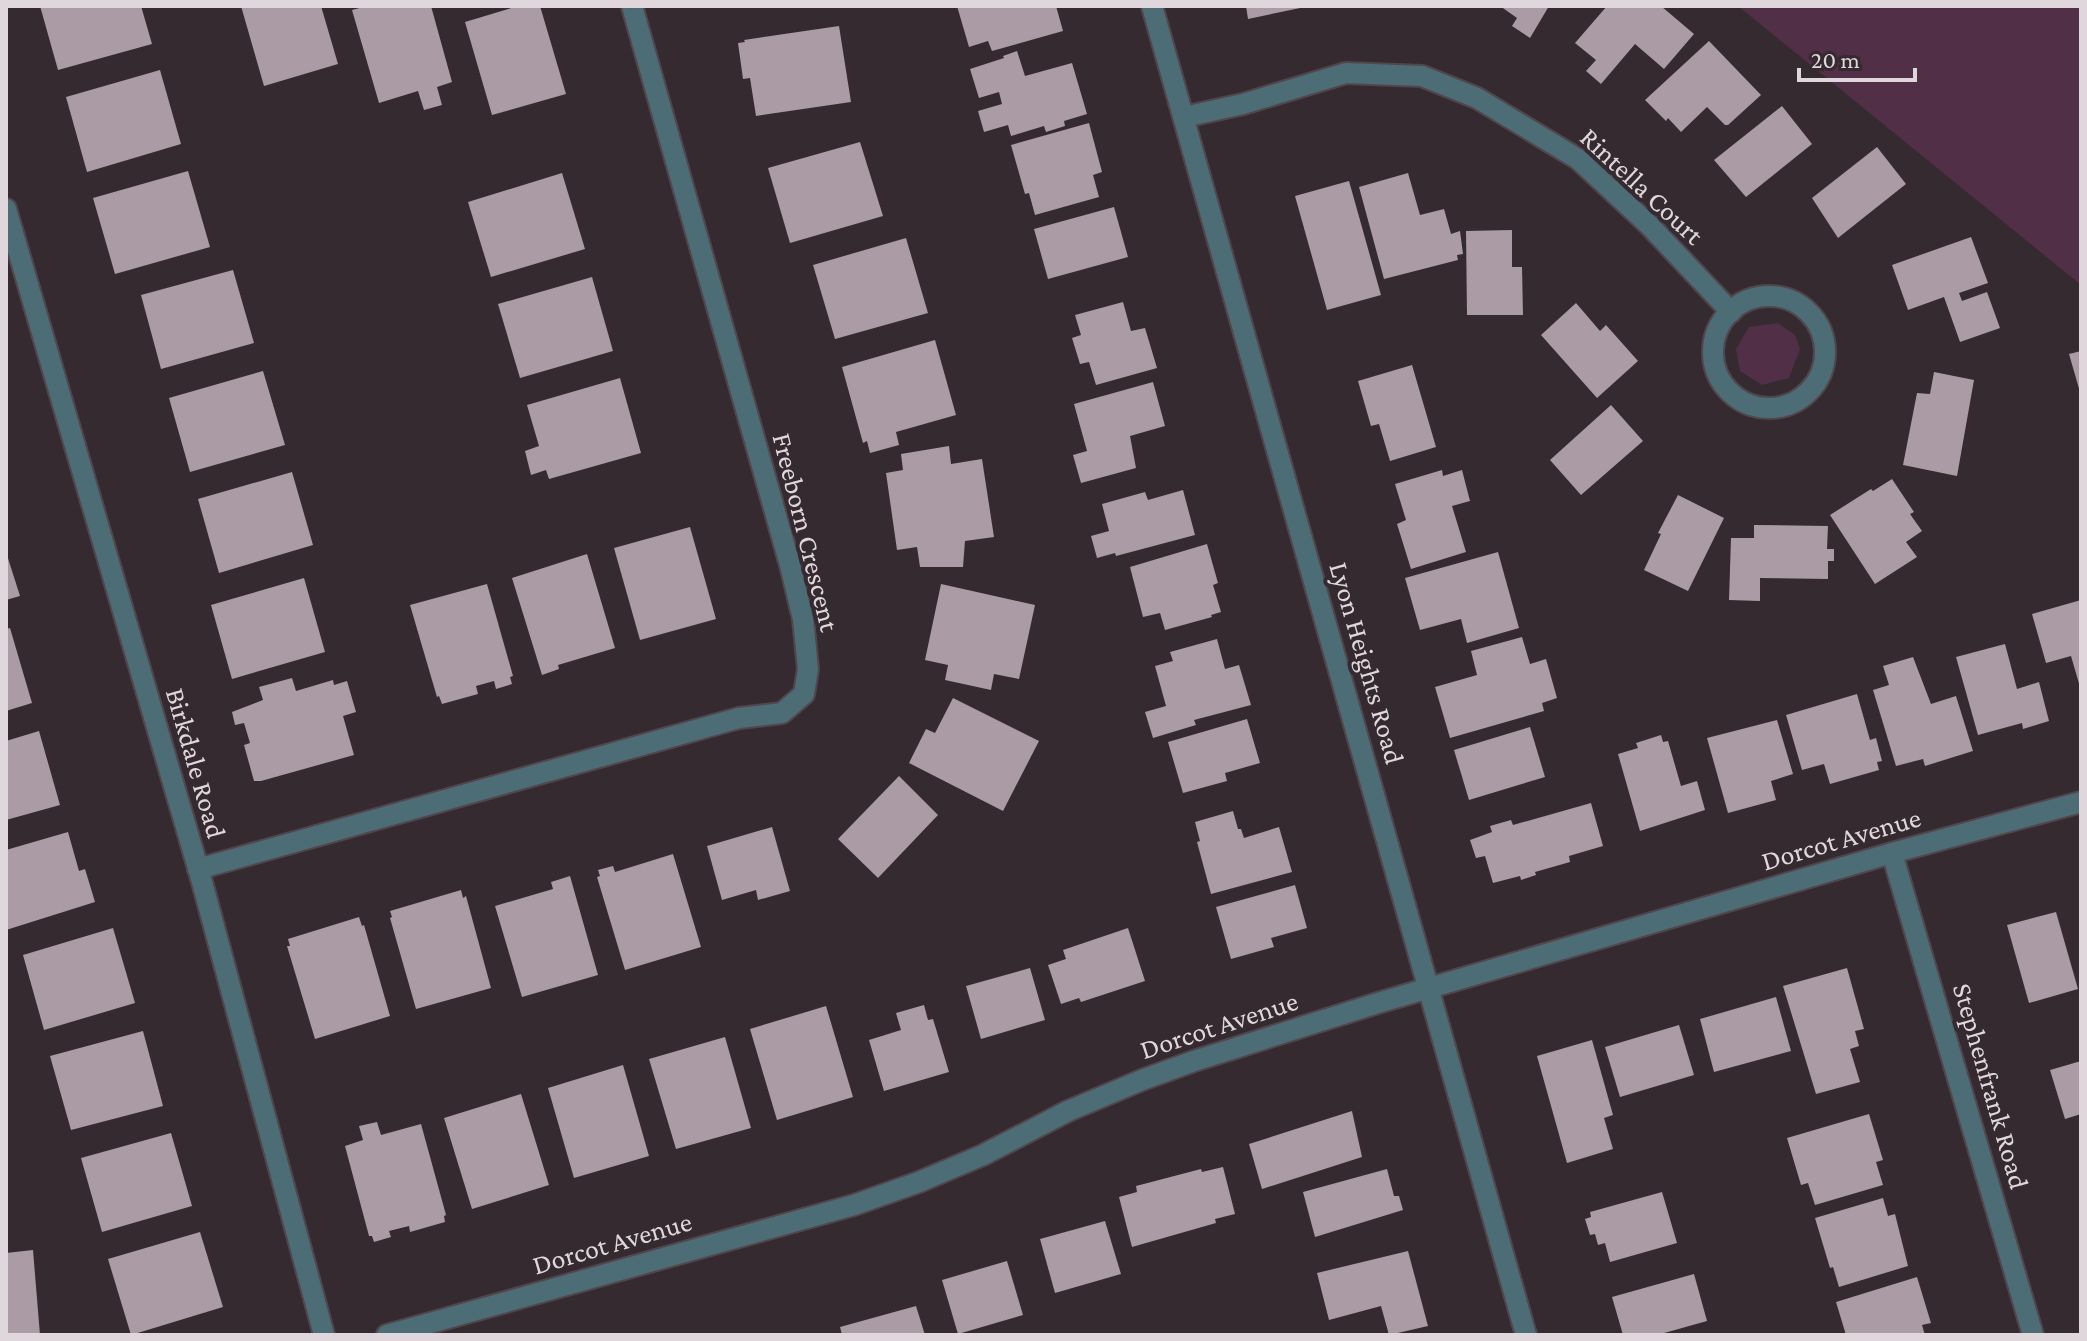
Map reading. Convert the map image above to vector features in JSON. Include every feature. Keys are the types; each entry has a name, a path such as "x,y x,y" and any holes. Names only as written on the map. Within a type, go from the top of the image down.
{"street":[{"name":"Freeborn Crescent","path":"198,869 739,718 782,713 804,694 808,669 803,619 790,565 632,6"},
{"name":"Lyon Heights Road","path":"1152,6 1526,1335"},
{"name":"Rintella Court","path":"1184,117 1243,104 1346,73 1422,76 1477,98 1578,159 1650,226 1731,312"},
{"name":"Birkdale Road","path":"6,209 198,869 324,1335"},
{"path":"1771,297 1797,303 1811,315 1821,330 1825,347 1824,364 1818,381 1805,396 1789,405 1770,409 1751,405 1734,396 1721,382 1714,364 1713,345 1719,327 1731,312 1745,301 1771,297"},
{"name":"Dorcot Avenue","path":"387,1335 854,1205 983,1155 1068,1111 1142,1080 1428,988 1892,853 2081,802"},
{"name":"Stephenfrank Road","path":"1892,853 2033,1335"}],"shaded area":[{"path":"1738,6 2081,6 2081,285"},
{"path":"1778,323 1795,335 1800,349 1789,378 1762,385 1740,371 1736,349 1749,327"}],"building":[{"path":"40,6 141,6 152,44 58,70"},
{"path":"241,6 321,6 338,64 264,86"},
{"path":"367,6 431,6 452,82 437,87 442,105 424,110 418,91 379,103 352,10"},
{"path":"518,6 540,6 566,94 492,115 465,22"},
{"path":"957,6 1056,6 1063,31 992,51 988,41 969,47"},
{"path":"1246,6 1305,6 1305,7 1248,19"},
{"path":"1500,6 1549,6 1530,38 1512,26 1517,18"},
{"path":"1607,6 1661,6 1694,34 1664,69 1635,44 1601,84 1586,71 1596,60 1575,43"},
{"path":"839,26 851,102 756,116 750,78 743,79 738,43"},
{"path":"1709,41 1761,95 1728,125 1707,107 1681,132 1645,100"},
{"path":"1017,51 1025,76 1072,63 1087,114 1064,121 1065,126 1046,132 1044,126 1011,136 1008,125 984,132 978,111 1002,104 999,92 979,98 970,69"},
{"path":"160,70 181,144 87,172 66,97"},
{"path":"1782,106 1812,144 1746,197 1714,160"},
{"path":"1089,123 1102,172 1093,175 1099,197 1035,215 1029,193 1025,194 1011,145"},
{"path":"860,142 883,216 790,243 768,168"},
{"path":"1877,147 1906,184 1838,238 1812,198"},
{"path":"188,171 210,247 115,274 93,198"},
{"path":"562,173 585,249 491,277 468,202"},
{"path":"1408,173 1420,215 1444,209 1451,234 1460,231 1463,254 1457,255 1458,260 1384,279 1359,187"},
{"path":"1349,181 1381,295 1327,310 1295,196"},
{"path":"1114,207 1128,257 1048,279 1034,229"},
{"path":"1512,230 1512,267 1522,267 1523,315 1467,315 1466,231"},
{"path":"1971,237 1988,283 1959,293 1962,301 1987,292 2000,328 1960,342 1944,297 1908,310 1892,265"},
{"path":"906,238 928,313 835,339 813,265"},
{"path":"233,270 254,343 161,369 141,295"},
{"path":"592,277 613,351 520,378 498,304"},
{"path":"1123,302 1131,331 1145,328 1157,368 1096,385 1089,362 1080,364 1072,338 1081,335 1075,315"},
{"path":"1576,303 1600,331 1606,325 1638,361 1597,398 1541,335"},
{"path":"935,340 956,415 896,432 899,445 870,453 867,441 863,443 842,367"},
{"path":"2081,351 2081,392 2080,392 2069,354"},
{"path":"1412,365 1436,447 1390,461 1379,424 1371,426 1358,381"},
{"path":"263,371 285,445 190,472 169,398"},
{"path":"1934,372 1974,380 1957,476 1903,465 1917,393 1930,394"},
{"path":"620,378 641,453 549,479 546,470 531,475 525,451 539,446 527,405"},
{"path":"1153,382 1165,426 1130,436 1136,468 1081,483 1073,455 1087,451 1074,404"},
{"path":"1611,405 1643,441 1581,495 1550,460"},
{"path":"949,446 951,464 982,459 994,537 965,541 963,567 920,567 917,547 897,550 886,473 903,470 901,454"},
{"path":"1442,470 1443,476 1462,470 1470,501 1452,506 1466,552 1411,569 1397,524 1406,520 1395,484"},
{"path":"292,472 313,545 219,573 198,499"},
{"path":"1892,479 1914,512 1910,514 1922,531 1906,542 1917,557 1875,584 1830,515"},
{"path":"1183,490 1195,535 1097,558 1091,536 1109,531 1102,504 1145,492 1148,500"},
{"path":"1678,495 1724,518 1688,591 1644,570 1661,534 1658,533"},
{"path":"1754,525 1828,526 1827,549 1834,549 1834,561 1828,561 1828,579 1760,578 1760,601 1729,600 1731,538 1754,538"},
{"path":"690,527 716,619 640,640 614,548"},
{"path":"1207,544 1218,583 1213,585 1221,612 1165,630 1160,613 1143,617 1130,567"},
{"path":"6,552 20,596 6,600"},
{"path":"1498,552 1519,628 1467,643 1461,619 1420,630 1405,578"},
{"path":"587,554 615,648 558,665 559,669 542,675 512,578"},
{"path":"304,578 325,652 232,679 211,605"},
{"path":"487,584 513,676 510,677 512,684 496,689 494,681 476,686 478,694 442,704 437,697 410,605"},
{"path":"941,584 1035,605 1019,679 994,674 991,690 945,680 948,665 925,660"},
{"path":"2081,600 2080,687 2071,656 2046,663 2032,614"},
{"path":"10,628 32,703 6,711 6,629"},
{"path":"1522,637 1530,664 1546,659 1557,698 1542,703 1544,711 1450,738 1435,687 1477,675 1471,651"},
{"path":"1217,639 1225,669 1239,665 1251,705 1194,720 1196,725 1153,738 1145,712 1166,706 1155,666 1173,661 1170,652"},
{"path":"2005,644 2017,689 2039,682 2049,721 2023,729 2022,723 1978,735 1956,657"},
{"path":"1913,657 1931,704 1956,696 1973,751 1925,766 1923,759 1896,766 1873,690 1889,685 1883,666"},
{"path":"292,678 296,691 333,680 334,685 347,681 356,712 343,716 354,755 254,781 244,745 250,743 244,723 235,725 232,712 263,700 259,687"},
{"path":"1857,694 1870,740 1876,738 1882,761 1877,762 1879,770 1830,784 1824,764 1802,770 1786,715"},
{"path":"953,698 1039,741 1003,811 909,763 926,729 935,733"},
{"path":"1247,719 1260,763 1225,773 1227,781 1183,793 1168,742"},
{"path":"1777,720 1793,774 1771,781 1776,800 1728,813 1707,738"},
{"path":"1530,727 1545,777 1469,800 1454,750"},
{"path":"39,731 60,805 6,820 6,741"},
{"path":"1661,735 1663,742 1668,741 1681,786 1697,781 1705,810 1640,831 1618,754 1638,748 1636,743"},
{"path":"899,776 938,815 878,878 838,839"},
{"path":"1591,803 1603,846 1569,856 1570,862 1535,872 1536,875 1521,880 1520,876 1493,883 1485,856 1476,858 1470,840 1492,832 1490,826 1511,820 1513,825"},
{"path":"1233,811 1244,838 1279,827 1292,872 1211,894 1195,822"},
{"path":"772,827 790,891 758,900 756,890 722,900 707,846"},
{"path":"68,832 79,871 85,869 95,902 6,930 6,850"},
{"path":"673,854 701,947 625,970 597,877 600,876 598,870 613,866 615,872"},
{"path":"570,876 598,975 522,997 495,906 553,889 551,882"},
{"path":"1295,885 1307,928 1271,938 1274,947 1231,959 1216,907"},
{"path":"461,890 463,898 466,896 491,988 416,1009 390,911"},
{"path":"2056,912 2078,989 2029,1003 2007,925"},
{"path":"359,917 390,1016 315,1039 287,946 290,946 288,939"},
{"path":"113,928 135,1003 44,1030 23,955"},
{"path":"1128,928 1145,981 1081,1002 1079,998 1061,1004 1048,965 1066,959 1063,950"},
{"path":"1030,968 1045,1020 981,1039 966,986"},
{"path":"1847,968 1864,1029 1855,1031 1859,1046 1850,1049 1860,1082 1816,1094 1783,986"},
{"path":"1776,997 1791,1051 1714,1072 1700,1019"},
{"path":"924,1005 928,1020 933,1019 949,1072 884,1091 869,1040 901,1030 896,1013"},
{"path":"826,1006 853,1097 777,1120 750,1029"},
{"path":"1679,1025 1694,1075 1620,1097 1605,1047"},
{"path":"143,1031 163,1106 71,1130 50,1056"},
{"path":"725,1037 751,1128 676,1149 649,1059"},
{"path":"1592,1040 1613,1115 1604,1118 1613,1149 1567,1163 1537,1056"},
{"path":"2081,1061 2081,1114 2065,1119 2050,1070"},
{"path":"623,1065 649,1156 574,1178 548,1088"},
{"path":"521,1094 549,1185 472,1209 444,1118"},
{"path":"1352,1111 1362,1157 1262,1189 1249,1144"},
{"path":"1869,1114 1883,1160 1876,1162 1883,1185 1815,1205 1808,1183 1801,1185 1787,1138"},
{"path":"377,1122 381,1135 421,1124 446,1215 445,1222 410,1232 409,1226 389,1231 391,1237 374,1242 369,1236 345,1146 363,1140 359,1126"},
{"path":"171,1133 192,1206 102,1232 81,1158"},
{"path":"1223,1167 1235,1214 1215,1219 1216,1223 1132,1247 1119,1197 1137,1192 1136,1186 1201,1169 1202,1172"},
{"path":"1387,1169 1394,1196 1399,1196 1403,1210 1315,1237 1303,1192"},
{"path":"1662,1192 1677,1243 1610,1262 1605,1243 1598,1245 1595,1234 1590,1235 1585,1219 1591,1217 1590,1212"},
{"path":"1883,1198 1888,1216 1895,1214 1908,1266 1839,1287 1815,1218"},
{"path":"1105,1221 1121,1274 1055,1293 1040,1239"},
{"path":"200,1232 223,1307 131,1335 108,1259"},
{"path":"33,1250 40,1335 6,1335 6,1253"},
{"path":"1408,1251 1428,1326 1389,1335 1381,1306 1329,1320 1317,1273"},
{"path":"1007,1261 1023,1315 958,1334 942,1280"},
{"path":"1694,1274 1707,1321 1657,1335 1623,1335 1612,1297"},
{"path":"1917,1277 1931,1323 1922,1325 1925,1335 1846,1335 1836,1302"},
{"path":"916,1306 925,1335 842,1335 840,1327"}]}
